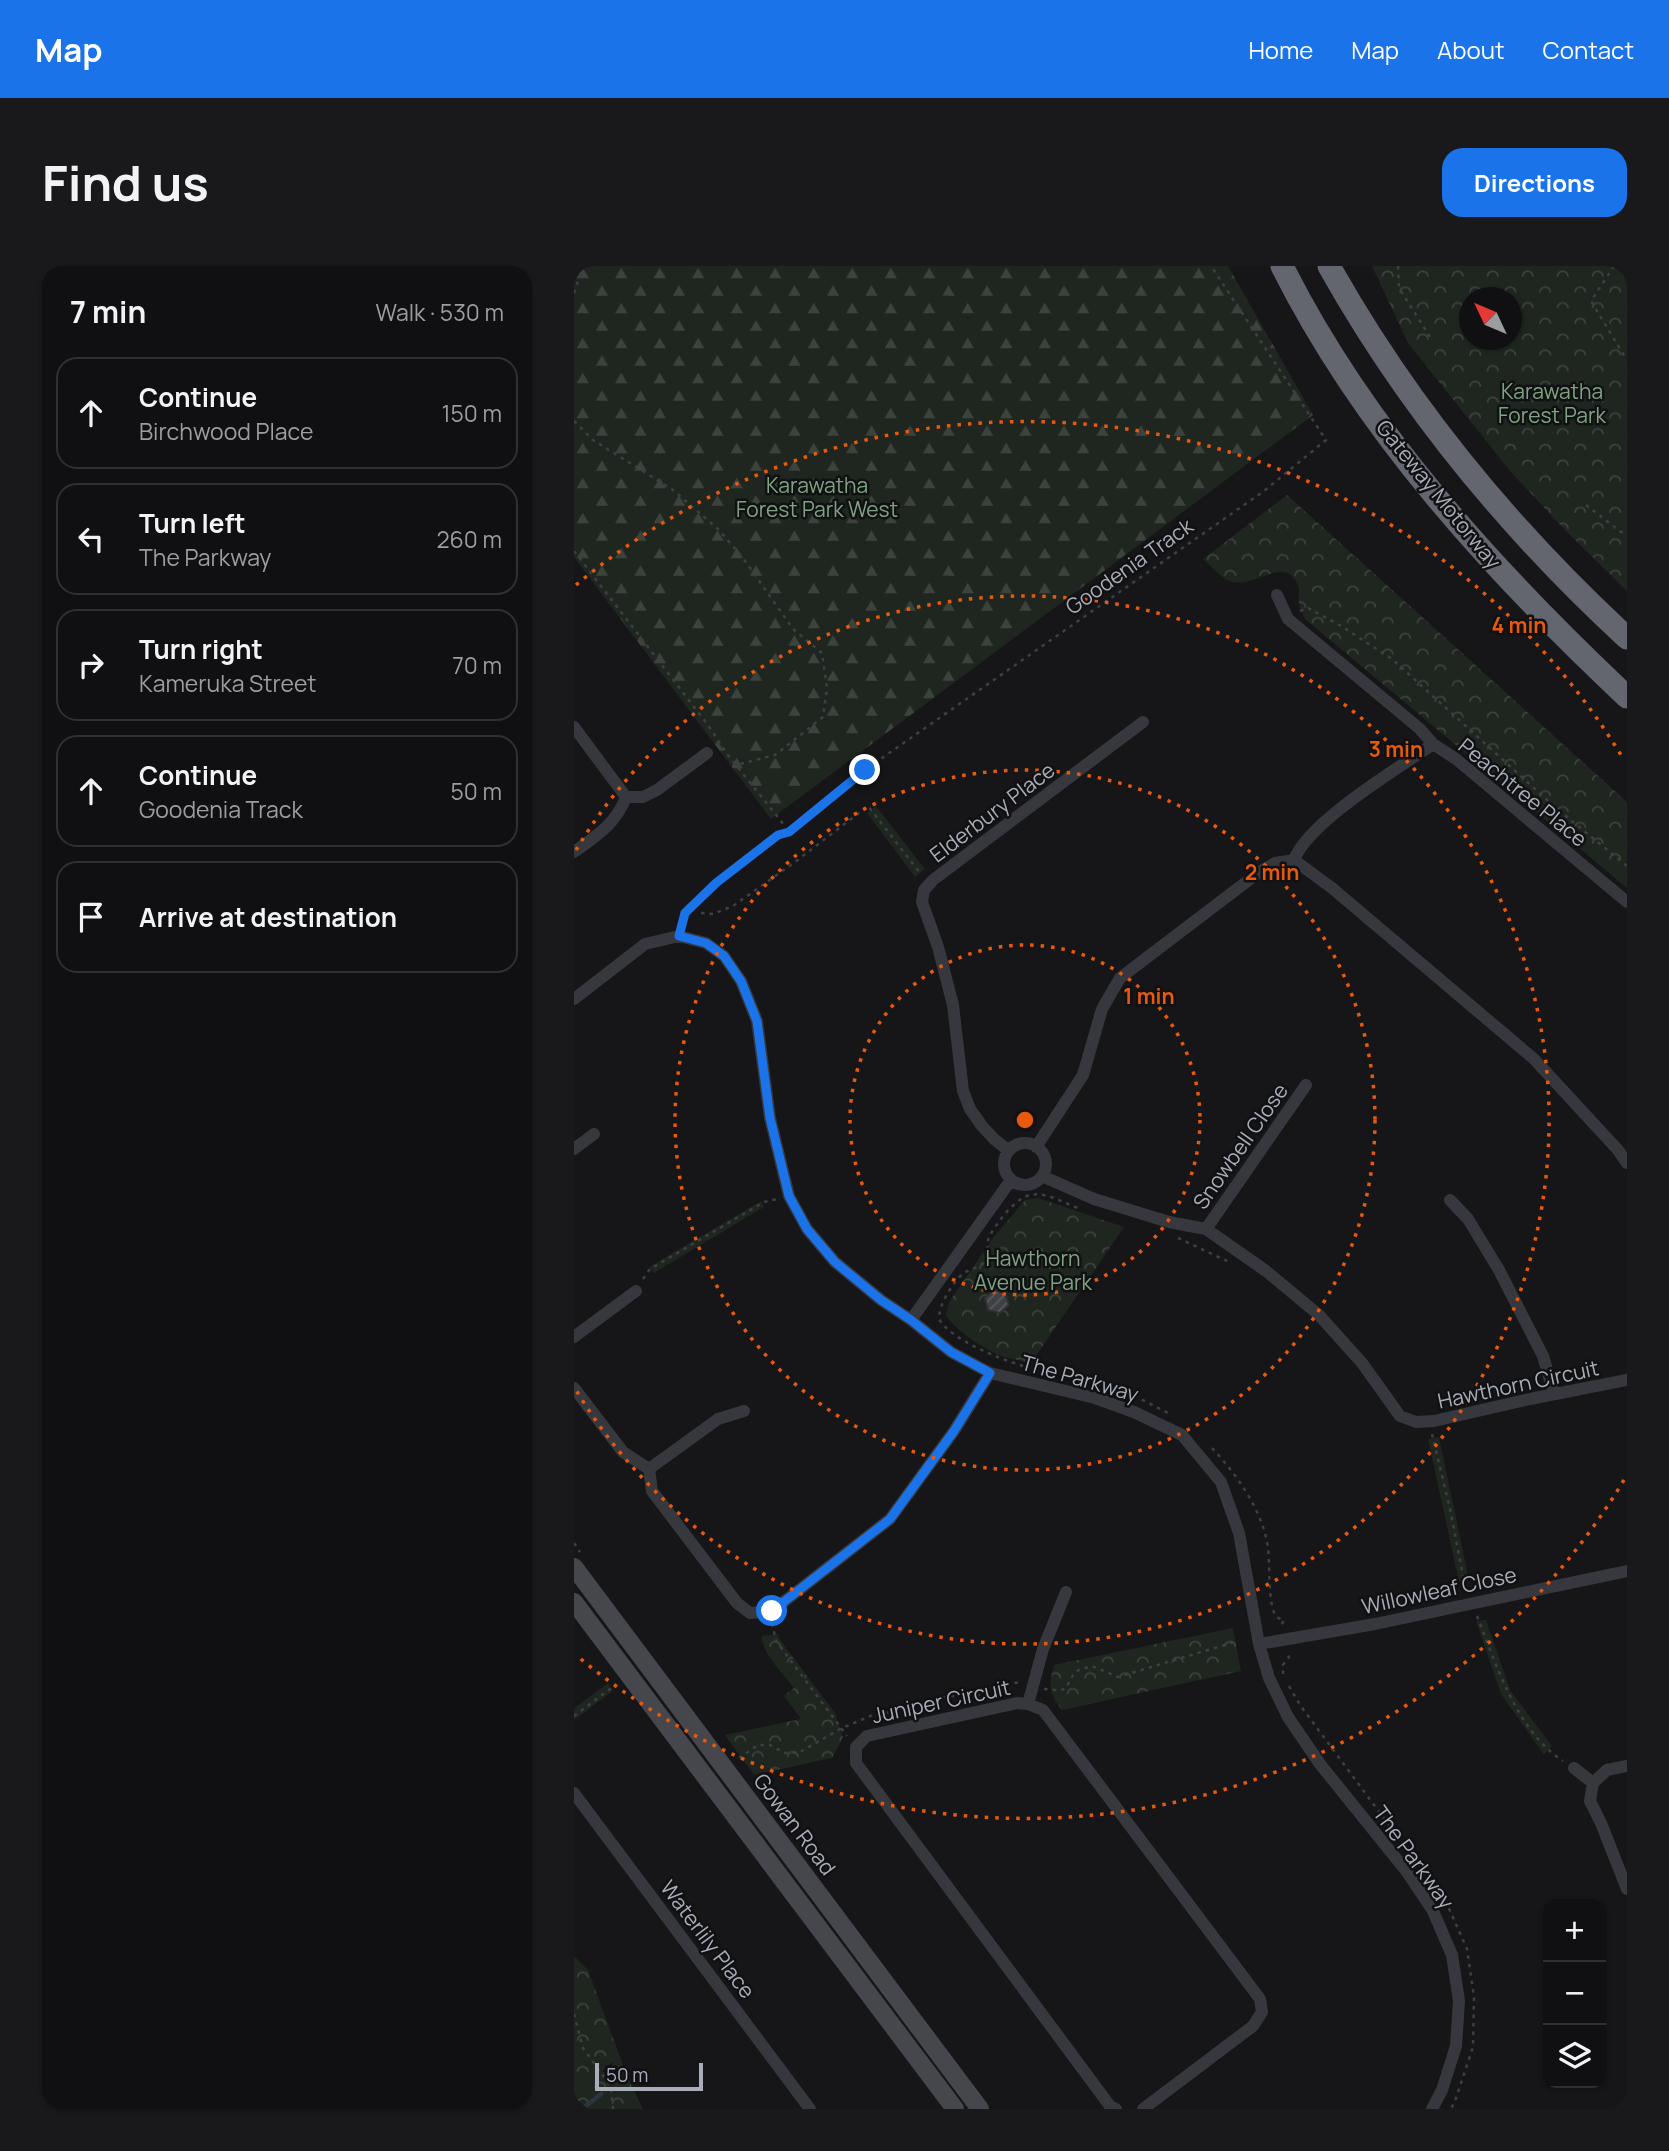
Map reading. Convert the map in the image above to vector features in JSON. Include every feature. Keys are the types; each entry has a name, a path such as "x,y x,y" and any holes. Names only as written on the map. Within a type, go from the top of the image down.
{"highway":[{"name":"Gateway Motorway","path":"1282,266 1336,359 1428,487 1536,609 1627,697"},
{"name":"Gateway Motorway","path":"1329,266 1382,352 1421,409 1469,471 1563,576 1627,638"}],"main road":[{"name":"Gowan Road","path":"574,1567 980,2109"},
{"name":"Gowan Road","path":"574,1602 955,2109"}],"street":[{"name":"Peachtree Place","path":"1277,595 1288,619 1420,729 1433,744 1456,759 1627,902"},
{"name":"Elderbury Place","path":"1009,1151 982,1126 970,1109 963,1091 953,1005 922,902 924,890 928,884 1143,722"},
{"path":"574,727 626,797"},
{"path":"1294,860 1298,849 1317,827 1433,744"},
{"path":"626,797 643,797 657,790 707,753"},
{"path":"574,852 610,825 621,811 626,797"},
{"path":"1036,1147 1083,1075 1102,1009 1120,978 1258,873 1275,863 1294,860 1332,888 1534,1059 1627,1163"},
{"path":"574,999 645,944 679,936"},
{"name":"The Parkway","path":"679,936 706,943 724,956 741,981 757,1021 770,1118 789,1196 807,1229 835,1262 951,1352 990,1373 1095,1398 1134,1412 1182,1435 1221,1482 1239,1533 1259,1644 1269,1678 1288,1717 1320,1764 1427,1901 1452,1955 1459,2001 1456,2046 1442,2090 1432,2109"},
{"name":"Snowbell Close","path":"1206,1229 1306,1085"},
{"path":"574,1149 594,1134"},
{"path":"1022,1144 1036,1147 1045,1160 1042,1176 1028,1185 1017,1184 1011,1180 1004,1166 1009,1151 1022,1144"},
{"name":"Hawthorn Circuit","path":"1042,1176 1094,1199 1168,1222 1206,1229 1266,1271 1319,1315 1362,1363 1400,1416 1416,1422 1434,1421 1627,1380"},
{"path":"911,1320 1011,1180"},
{"path":"1450,1200 1468,1219 1499,1270 1543,1356 1554,1395"},
{"path":"574,1337 636,1291"},
{"path":"574,1388 622,1452 649,1469 652,1490 737,1603 750,1613 772,1611 890,1519 954,1431 990,1373"},
{"path":"649,1469 718,1419 744,1411"},
{"name":"Willowleaf Close","path":"1259,1644 1375,1624 1627,1571"},
{"path":"1028,1704 1043,1649 1066,1592"},
{"name":"Juniper Circuit","path":"1116,2109 1077,2062 856,1763 856,1747 867,1736 1017,1703 1043,1710 1260,1998 1262,2012 1253,2026 1143,2109"},
{"path":"1627,1766 1606,1770 1593,1783 1590,1801 1627,1889"},
{"path":"1574,1768 1593,1783"},
{"name":"Waterlily Place","path":"574,1793 810,2109"}],"lane":[{"path":"679,936 685,913 716,883 778,835"}],"path":[{"path":"574,293 583,266"},
{"name":"Goodenia Track","path":"778,835 789,832 865,770 1264,491 1326,440 1211,266"},
{"path":"1398,266 1399,288 1432,340"},
{"path":"1614,266 1591,301 1627,358"},
{"path":"574,421 593,440 673,490 718,529 743,558 793,629 822,653 827,688 822,716 775,755 736,765"},
{"path":"1586,505 1621,532 1627,532"},
{"path":"574,551 789,832"},
{"path":"1288,619 1308,608 1392,659 1556,808 1627,866"},
{"path":"685,913 713,914 733,906 869,806 928,884"},
{"path":"1031,1368 989,1355 946,1328 939,1319 939,1307 962,1274 983,1263 989,1238 1020,1199 1030,1194 1043,1195 1083,1210"},
{"path":"636,1291 650,1269 764,1202 789,1196"},
{"path":"1172,1237 1230,1263"},
{"path":"1108,1388 1133,1395 1170,1412 1180,1420"},
{"path":"1424,1434 1433,1434 1465,1584 1507,1692 1549,1752 1574,1768"},
{"path":"1207,1443 1240,1483 1258,1517 1268,1545 1272,1608 1278,1618 1284,1620 1281,1624 1283,1639 1285,1652 1289,1657 1283,1665 1282,1673 1300,1705 1405,1847"},
{"path":"772,1611 771,1620 776,1641 856,1747"},
{"path":"574,1716 614,1686"},
{"path":"1434,1886 1447,1904 1467,1949 1474,1997 1473,2047 1451,2109"},
{"path":"574,2014 583,2048 611,2087 613,2109"}],"green space":[{"name":"Karawatha Forest Park West","path":"574,266 1228,266 1313,415 771,819 574,557"},
{"name":"Karawatha Forest Park","path":"1372,266 1627,266 1627,591 1510,471 1408,343"},
{"path":"1287,495 1627,802 1627,888 1305,619 1299,603 1298,584 1290,574 1274,573 1238,583 1226,579 1203,559"},
{"path":"876,806 925,869 915,877 867,813"},
{"name":"Hawthorn Avenue Park","path":"1038,1198 1124,1227 1031,1363 1004,1357 989,1350 964,1334 946,1315 949,1302 993,1238 1025,1200"},
{"path":"761,1201 764,1207 654,1273 649,1267"},
{"path":"1439,1437 1469,1580 1459,1582 1428,1439"},
{"path":"1486,1620 1510,1690 1552,1746 1544,1755 1501,1694 1476,1621"},
{"path":"1233,1628 1241,1671 1062,1710 1052,1694 1050,1684 1054,1665"},
{"path":"778,1634 835,1713 843,1737 832,1758 754,1775 725,1735 801,1719 784,1696 794,1688 774,1663 763,1642 762,1636"},
{"path":"608,1683 613,1691 574,1720 574,1708"},
{"path":"574,1956 588,1970 627,2076 643,2109 574,2109"}],"building":[{"path":"994,1290 1005,1293 1009,1305 1000,1313 988,1310 985,1298"}],"waterway":[{"path":"582,2109 601,2094"}],"route":[{"path":"772,1611 890,1519 954,1431 990,1373 951,1352 881,1300 835,1262 807,1229 789,1196 770,1118 757,1021 741,981 724,956 706,943 679,936 685,913 716,883 778,835 789,832 865,770"}]}
